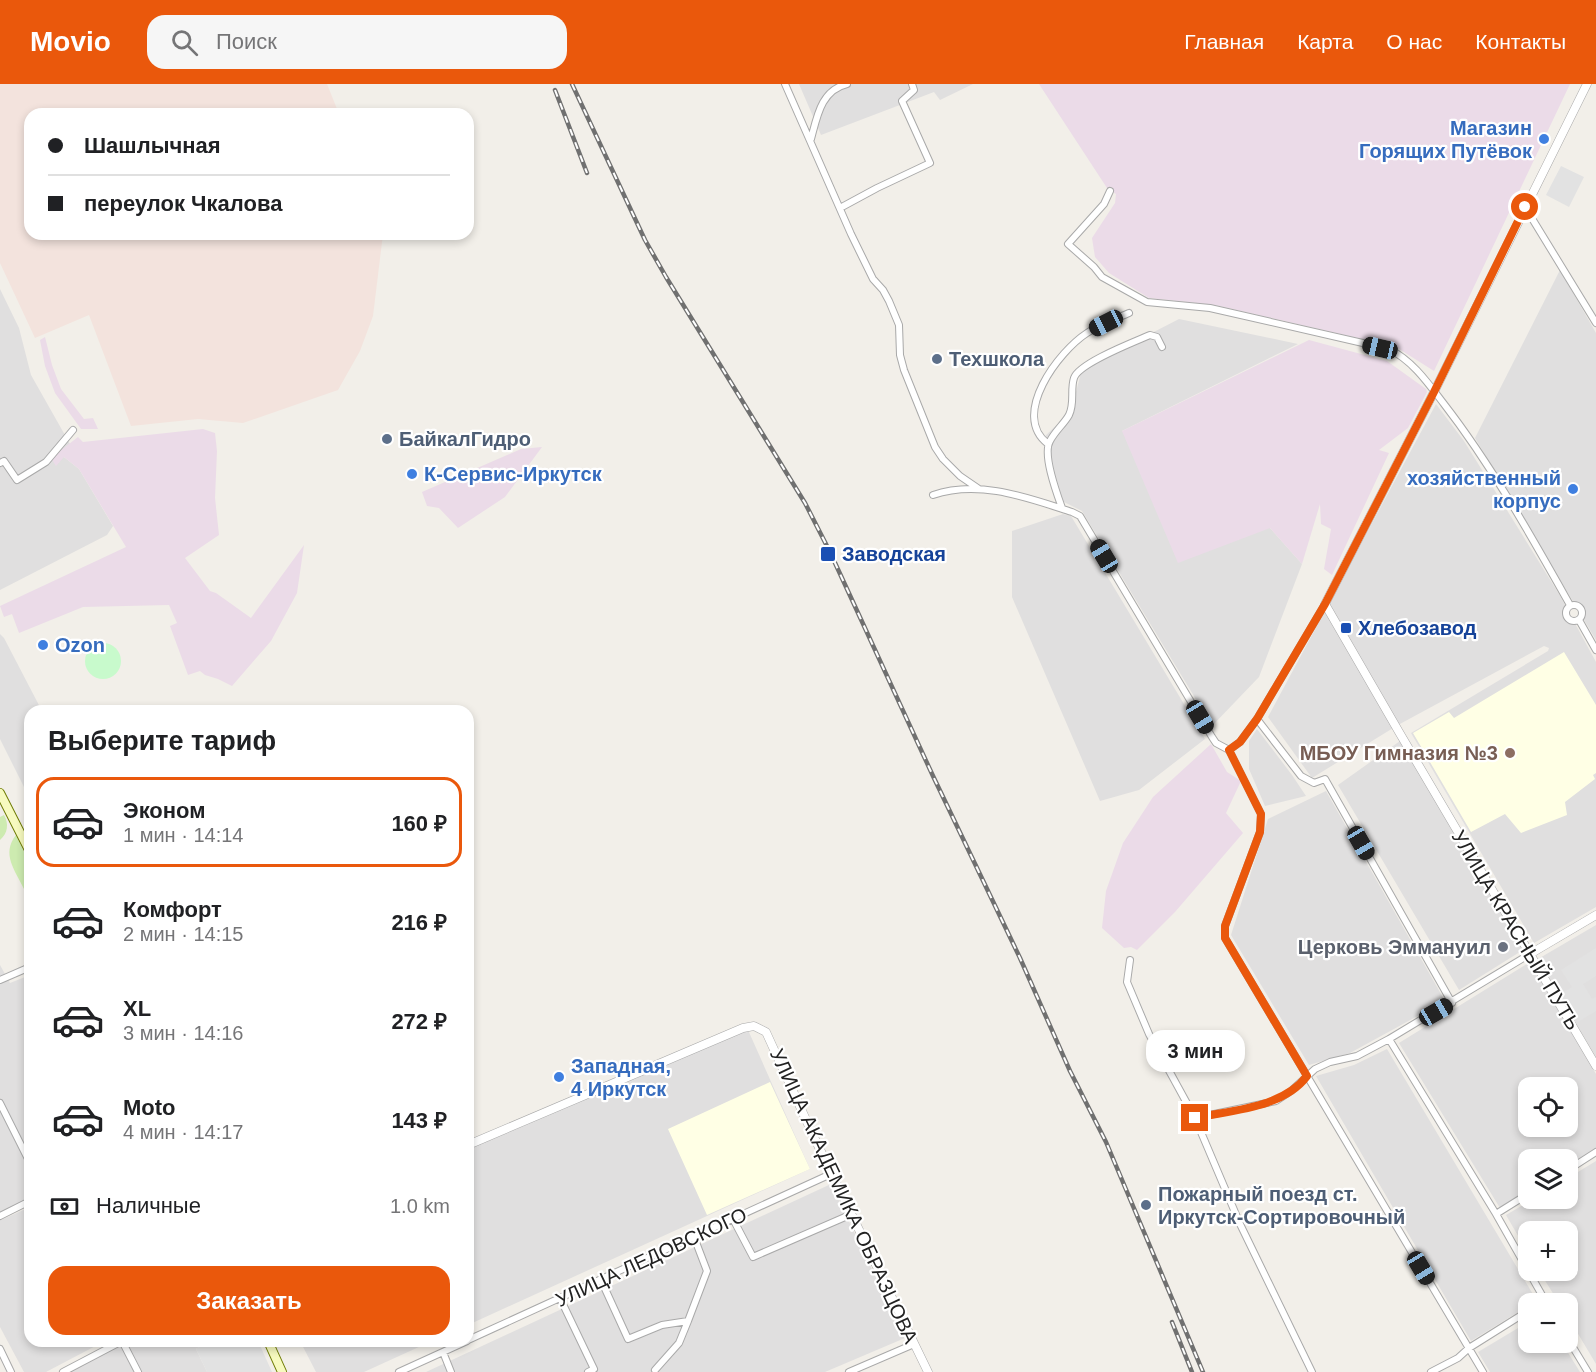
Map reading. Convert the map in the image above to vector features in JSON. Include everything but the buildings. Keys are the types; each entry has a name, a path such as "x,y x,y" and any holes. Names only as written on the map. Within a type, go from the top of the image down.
{"main road":[{"path":"0,794 4,810 24,842"},
{"path":"271,1347 282,1372"}],"street":[{"path":"785,84 873,279 884,290 890,301 899,326 900,355 904,370 935,447 960,476 979,489"},
{"path":"811,140 819,110 828,94 839,86 847,84"},
{"path":"840,208 930,163 902,101 914,90 912,84"},
{"path":"1229,750 1240,742 1257,719 1325,604 1434,392 1587,84"},
{"path":"1110,191 1104,204 1068,244 1102,277 1147,302 1210,308 1389,349 1415,367 1469,437 1535,542 1570,605"},
{"path":"1525,207 1596,323"},
{"path":"1048,444 1039,435 1034,421 1039,393 1047,376 1086,333 1129,312"},
{"path":"1062,508 1047,451 1048,444 1069,415 1073,402 1073,381 1080,369 1150,335 1157,337 1162,347"},
{"path":"0,463 4,460 17,480 46,462 74,430"},
{"path":"933,495 966,488 1008,493 1062,508 1080,516 1212,737 1216,743 1229,750 1261,814 1260,832 1225,926 1225,938 1483,1372"},
{"name":"УЛИЦА КРАСНЫЙ ПУТЬ","path":"1325,604 1596,1066"},
{"path":"1570,605 1577,604 1582,608 1579,620"},
{"path":"1570,605 1566,612 1568,618 1573,621 1579,620"},
{"path":"1579,620 1595,646"},
{"path":"1257,719 1301,776 1314,783 1325,779 1452,1003"},
{"path":"1195,1118 1276,1101 1315,1069 1330,1062 1357,1056 1389,1039 1596,915"},
{"path":"1130,960 1127,982 1149,1034 1195,1118 1240,1224 1312,1372"},
{"path":"0,980 24,970"},
{"name":"УЛИЦА АКАДЕМИКА ОБРАЗЦОВА","path":"474,1142 742,1028 754,1026 766,1032 813,1135 928,1372"},
{"path":"1389,1039 1496,1214 1539,1293"},
{"path":"0,1103 24,1151"},
{"path":"1578,1164 1596,1152"},
{"name":"УЛИЦА ЛЕДОВСКОГО","path":"474,1338 833,1173"},
{"path":"1496,1214 1518,1200"},
{"path":"0,1216 24,1204"},
{"path":"733,1219 753,1257 852,1214"},
{"path":"654,1371 680,1343 707,1271 694,1237"},
{"path":"601,1280 628,1339 662,1325 688,1321"},
{"path":"560,1298 594,1369 588,1372"},
{"path":"1431,1372 1451,1362 1518,1317"},
{"path":"849,1372 914,1344"},
{"path":"63,1372 111,1347"},
{"path":"125,1347 138,1372"},
{"name":"УЛИЦА ЛЕДОВСКОГО","path":"399,1372 454,1347"},
{"path":"0,1349 11,1372"},
{"path":"443,1352 451,1372"},
{"path":"1576,1353 1588,1372"}],"shaded area":[{"path":"0,84 327,84 337,108 24,108 24,240 382,240 373,316 360,351 338,390 243,423 198,419 131,426 89,315 35,338 0,263"},
{"path":"799,84 973,84 940,100 934,92 821,135"},
{"path":"1039,84 1570,84 1434,371 1396,347 1215,305 1149,298 1109,273 1095,257 1092,238 1115,203 1116,194 1107,188"},
{"path":"1561,166 1584,177 1569,207 1546,195"},
{"path":"1560,270 1596,333 1596,640 1475,438"},
{"path":"0,289 19,328 31,375 70,444 52,458 64,457 79,469 113,526 107,535 0,590"},
{"path":"1179,319 1298,344 1122,431 1270,528 1302,564 1259,677 1212,726 1082,511 1062,501 1042,439 1071,411 1082,369"},
{"path":"45,337 61,389 84,419 93,418 98,429 81,429 55,393 45,366 40,340"},
{"path":"1309,340 1387,361 1427,392 1408,428 1379,450 1389,453 1332,575 1324,569 1331,529 1321,524 1320,504 1302,564 1270,528 1178,563 1122,431"},
{"path":"1436,404 1464,441 1559,594 1596,662 1596,907 1534,943 1411,733 1548,651 1549,648 1544,646 1398,725 1312,778 1268,717"},
{"path":"203,429 215,433 217,451 215,498 219,535 185,558 210,591 251,618 304,545 297,593 271,641 232,686 200,671 188,675 170,626 177,623 169,605 83,607 19,633 12,614 4,617 0,606 126,547 79,469 64,457 56,466 51,458 78,437 83,442"},
{"path":"542,447 505,497 458,528 439,508 427,506 422,492 521,449"},
{"path":"1063,514 1071,516 1205,739 1139,790 1100,801 1012,597 1012,531"},
{"path":"0,634 39,705 24,705 24,787 0,739"},
{"name":"МБОУ Гимназия №3","path":"1564,652 1596,705 1596,773 1593,775 1595,779 1565,802 1567,815 1521,833 1505,814 1471,832 1413,733 1449,712 1454,718"},
{"path":"1257,729 1306,796 1265,806 1249,769 1249,741"},
{"path":"1400,741 1523,950 1459,990 1338,785"},
{"path":"1211,744 1227,772 1241,781 1226,813 1243,833 1175,912 1137,950 1131,947 1124,948 1102,928 1106,891 1123,843 1153,797"},
{"path":"1326,791 1445,1001 1350,1053 1309,1065 1231,935 1268,819"},
{"path":"1596,925 1596,1057 1538,959"},
{"path":"1596,948 1596,976 1583,984 1592,999 1596,997 1596,1011 1578,1022 1560,994 1572,987 1561,970"},
{"path":"1530,962 1596,1074 1596,1149 1578,1160 1578,1149 1518,1149 1518,1196 1500,1208 1399,1043"},
{"path":"0,965 10,983 24,977 24,1204 1,1220 24,1210 24,1347 94,1347 46,1372 24,1372 0,1327"},
{"path":"748,1030 810,1169 474,1322 474,1145"},
{"path":"1387,1049 1518,1269 1518,1281 1525,1281 1532,1293 1518,1293 1518,1312 1471,1341 1316,1076 1354,1065"},
{"path":"770,1082 810,1169 707,1215 668,1129"},
{"path":"1596,1161 1596,1364 1578,1334 1578,1293 1553,1293 1545,1281 1578,1281 1578,1221 1518,1221 1518,1236 1506,1215 1518,1208 1578,1209 1578,1172"},
{"path":"831,1184 905,1338 825,1372 426,1372"},
{"path":"1518,1328 1518,1353 1568,1353 1580,1372 1490,1372 1478,1352"},
{"path":"117,1347 199,1347 196,1349 207,1372 64,1372"},
{"path":"199,1347 261,1347 272,1372 207,1372 196,1349"},
{"path":"303,1347 419,1347 364,1372 316,1372"}],"green space":[{"path":"103,643 116,648 121,661 116,674 103,679 90,674 85,661 90,648"},
{"path":"4,815 7,828 0,840 0,817"},
{"path":"16,835 24,852 24,889 11,862 12,842"}],"railway":[{"path":"572,84 645,240 805,503 830,552 1020,958 1070,1071 1106,1142 1203,1372"},
{"path":"555,90 587,173"},
{"path":"1172,1322 1192,1372"}],"place":[{"name":"Магазин Горящих Путёвок","path":"1544,139"},
{"name":"Техшкола","path":"937,359"},
{"name":"БайкалГидро","path":"387,439"},
{"name":"К-Сервис-Иркутск","path":"412,474"},
{"name":"хозяйственный корпус","path":"1573,489"},
{"name":"Заводская","path":"828,554"},
{"name":"Хлебозавод","path":"1346,628"},
{"name":"Ozon","path":"43,645"},
{"name":"МБОУ Гимназия №3","path":"1510,753"},
{"name":"Церковь Эммануил","path":"1503,947"},
{"name":"Западная, 4 Иркутск","path":"559,1077"},
{"name":"Пожарный поезд ст. Иркутск-Сортировочный","path":"1146,1205"}],"route":[{"path":"1195,1118 1276,1101 1302,1083 1307,1076 1225,938 1225,926 1260,832 1261,814 1229,750 1240,742 1257,719 1325,604 1434,392 1525,207"}]}
